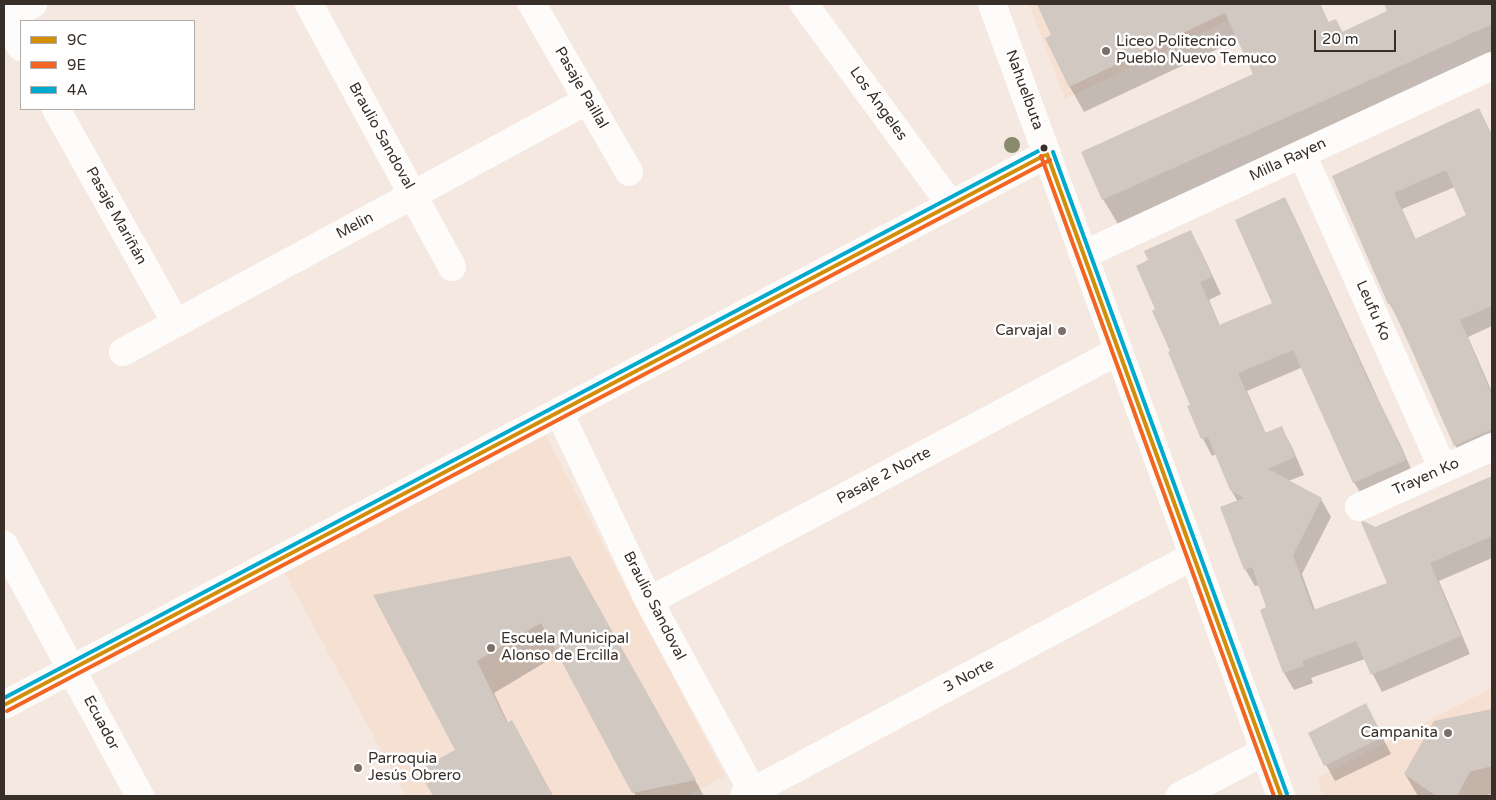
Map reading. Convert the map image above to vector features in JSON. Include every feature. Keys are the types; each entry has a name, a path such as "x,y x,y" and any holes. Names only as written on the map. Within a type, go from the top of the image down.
{"street":[{"path":"20,45 4,18 33,4"},
{"name":"Braulio Sandoval","path":"309,4 452,267"},
{"name":"Pasaje Paillal","path":"532,4 629,172"},
{"name":"Los Ángeles","path":"804,4 951,205"},
{"name":"Nahuelbuta","path":"992,4 1282,796"},
{"name":"Milla Rayen","path":"1083,255 1492,66"},
{"name":"Melin","path":"123,352 588,100"},
{"name":"Pasaje Mariñán","path":"57,110 176,323"},
{"path":"4,705 1047,154"},
{"name":"Leufu Ko","path":"1302,154 1443,469"},
{"name":"Pasaje 2 Norte","path":"650,601 1118,351"},
{"name":"Braulio Sandoval","path":"559,412 650,601 751,795"},
{"name":"Trayen Ko","path":"1359,507 1492,447"},
{"name":"Ecuador","path":"4,544 140,796"},
{"name":"3 Norte","path":"751,795 1193,556"},
{"path":"1180,796 1265,751"}],"shaded area":[{"name":"Liceo Politecnico Pueblo Nuevo Temuco","path":"1029,4 1263,4 1065,99"},
{"name":"Escuela Municipal Alonso de Ercilla","path":"537,419 725,776 687,796 406,796 276,557"},
{"name":"Campanita","path":"1492,688 1492,796 1323,796 1317,778"}],"building":[{"path":"1037,4 1319,4 1328,22 1336,19 1342,32 1387,11 1384,4 1492,4 1492,24 1102,200 1081,152 1253,74 1225,13 1069,87 1045,38 1051,35"},
{"path":"1479,108 1492,136 1492,306 1460,320 1492,395 1492,429 1454,446 1390,303 1388,304 1332,176","holes":["1446,170 1466,215 1415,239 1394,193"]},
{"path":"1285,197 1406,460 1353,483 1293,350 1238,373 1265,433 1282,426 1295,457 1268,469 1322,498 1293,555 1313,610 1387,583 1361,522 1364,521 1375,527 1492,476 1492,536 1430,563 1461,636 1371,675 1356,641 1302,661 1304,666 1283,673 1260,610 1266,607 1252,567 1244,570 1220,507 1244,498 1230,490 1208,437 1201,439 1187,406 1190,405 1168,352 1170,351 1152,311 1155,309 1136,266 1148,260 1144,251 1191,230 1212,277 1200,282 1219,325 1272,303 1235,220"},
{"path":"570,556 696,780 632,793 541,623 477,661 507,723 512,720 553,796 433,796 418,770 455,750 373,595"},
{"path":"1366,703 1383,737 1324,766 1308,733"},
{"path":"1492,709 1492,766 1470,772 1457,796 1436,796 1404,774 1434,721"}],"transit line":[{"name":"4A","path":"4,698 1044,148"},
{"name":"4A","path":"1053,152 1287,794"},
{"name":"9C","path":"1047,154 1281,796"},
{"name":"9C","path":"4,705 1047,154"},
{"name":"9E","path":"1041,156 1274,796"},
{"name":"9E","path":"7,711 1050,160"}],"place":[{"name":"Liceo Politecnico Pueblo Nuevo Temuco","path":"1106,51"},
{"name":"Carvajal","path":"1062,331"},
{"name":"Escuela Municipal Alonso de Ercilla","path":"491,648"},
{"name":"Campanita","path":"1448,733"},
{"name":"Parroquia Jesús Obrero","path":"358,768"}]}
